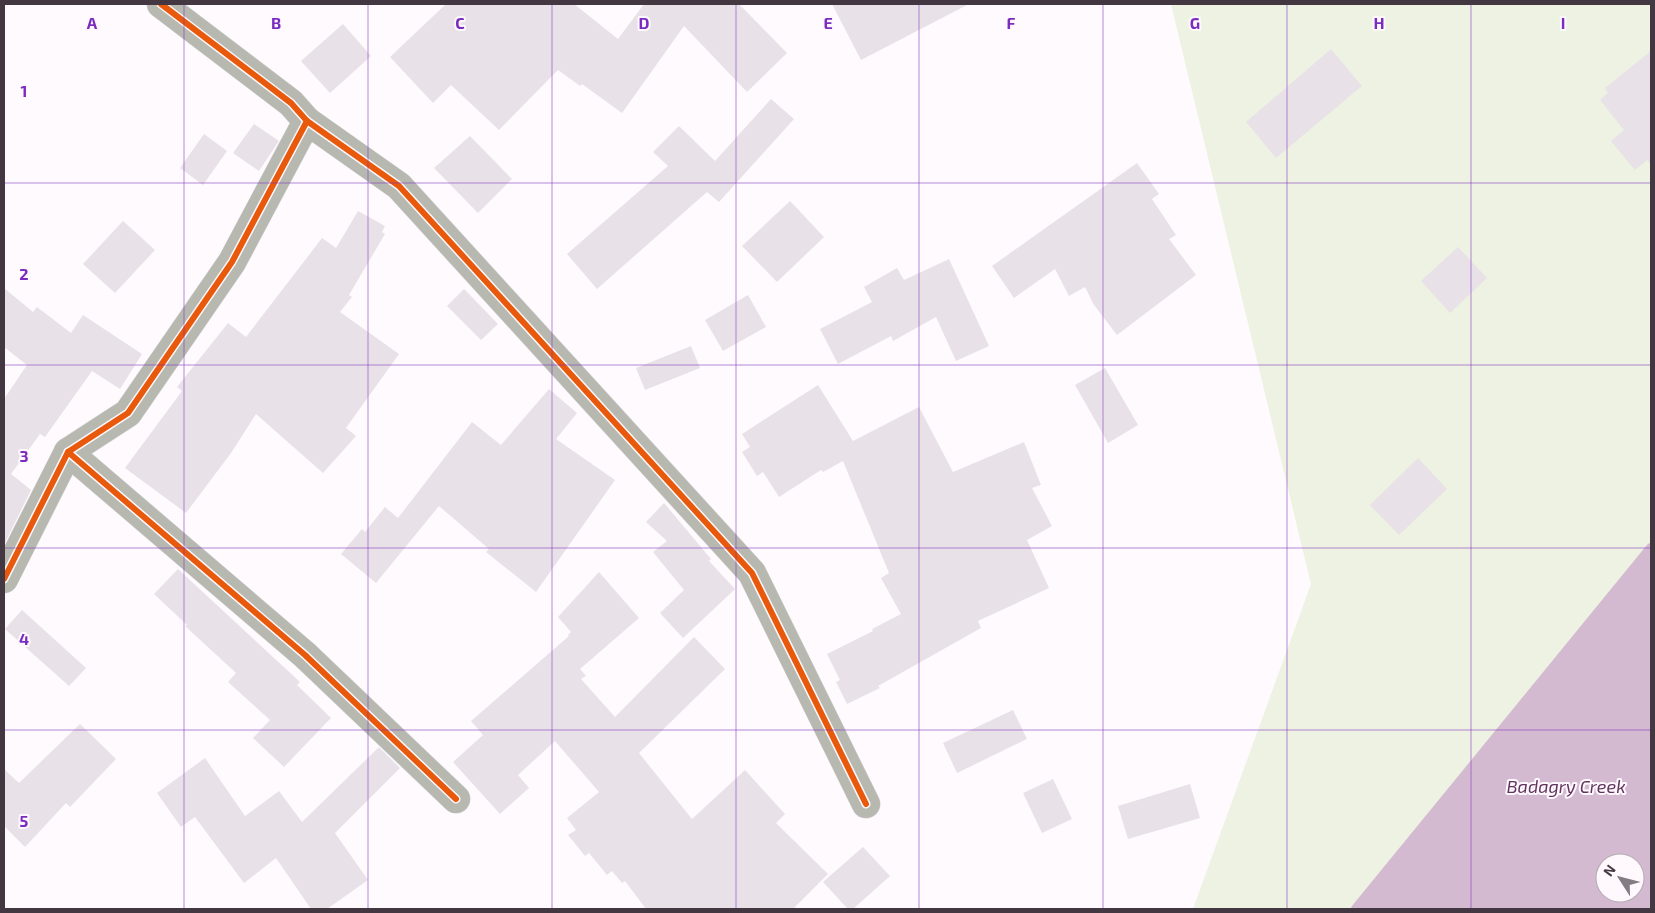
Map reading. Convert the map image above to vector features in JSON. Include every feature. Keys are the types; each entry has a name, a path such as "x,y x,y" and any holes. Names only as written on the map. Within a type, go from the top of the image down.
{"street":[{"path":"161,4 291,103 307,121 398,186 752,573 866,804"},
{"path":"4,579 68,452 128,413 232,262 307,121"},
{"path":"68,452 305,655 456,799"}],"green space":[{"path":"1171,4 1651,4 1651,548 1356,909 1193,909 1311,584"}],"water":[{"name":"Badagry Creek","path":"1651,548 1651,909 1356,909"}],"building":[{"path":"446,4 574,4 618,39 644,4 739,4 787,53 747,92 684,26 622,113 582,84 580,86 558,70 499,130 451,85 433,103 390,57"},
{"path":"832,4 969,4 861,60"},
{"path":"343,24 371,56 330,93 301,61"},
{"path":"1331,49 1362,86 1276,158 1246,122"},
{"path":"1651,51 1651,165 1647,160 1635,170 1611,141 1624,130 1600,100 1608,93 1605,88"},
{"path":"771,99 794,119 719,202 707,192 597,289 567,254 668,166 653,152 679,126 715,161"},
{"path":"254,124 279,141 259,171 233,153"},
{"path":"204,134 227,151 203,185 180,168"},
{"path":"470,136 512,179 478,213 434,168"},
{"path":"1137,163 1159,194 1152,199 1176,235 1169,239 1196,275 1117,335 1094,305 1085,287 1069,296 1055,269 1014,298 992,266"},
{"path":"790,201 824,237 777,282 742,246"},
{"path":"358,211 385,226 382,232 385,234 349,295 352,297 340,312 399,354 346,428 356,436 323,473 256,414 231,453 186,513 125,468 182,391 177,387 228,323 246,337 322,238 336,248"},
{"path":"123,221 155,250 115,293 83,264"},
{"path":"1458,247 1487,278 1450,313 1421,281"},
{"path":"949,259 989,346 956,361 936,317 893,341 891,336 838,364 820,329 872,302 864,287 897,268 904,280"},
{"path":"4,288 33,312 37,307 71,333 83,315 142,354 120,389 92,371 45,437 40,434 11,474 31,490 4,545 4,399 27,365 4,347"},
{"path":"464,289 498,324 481,340 447,306"},
{"path":"748,295 766,327 723,351 705,320"},
{"path":"691,346 700,368 645,390 636,368"},
{"path":"1105,368 1138,425 1108,443 1075,385"},
{"path":"818,385 853,441 919,407 953,472 1024,442 1041,485 1032,488 1052,526 1027,540 1049,588 978,621 981,628 878,686 880,688 847,704 836,682 840,680 827,654 873,631 872,629 901,614 881,578 889,573 843,461 823,472 821,470 779,497 763,472 757,476 742,452 750,447 742,434"},
{"path":"549,389 577,413 556,439 615,480 536,592 486,552 489,549 439,506 376,583 341,554 362,529 365,532 385,507 398,518 472,422 501,445"},
{"path":"1418,458 1447,489 1399,535 1370,505"},
{"path":"664,503 711,559 709,561 735,589 683,638 660,613 684,590 653,552 667,541 646,522"},
{"path":"178,569 300,682 297,685 331,718 284,767 253,738 270,720 228,682 236,673 185,626 187,625 154,594"},
{"path":"599,572 639,618 580,669 586,676 581,679 615,717 694,637 725,669 639,753 692,819 745,770 785,814 776,823 828,874 793,909 646,909 625,881 622,883 612,871 607,875 589,853 585,856 568,835 576,830 567,818 599,792 555,741 518,775 529,788 500,814 453,762 483,735 471,721 569,636 571,632 558,617"},
{"path":"22,610 86,668 69,686 5,629"},
{"path":"1013,710 1027,739 957,773 943,743"},
{"path":"80,724 116,759 70,807 66,803 25,847 4,826 4,769 19,783"},
{"path":"379,747 400,768 335,833 368,880 327,909 311,909 276,858 244,883 195,817 181,827 157,793 205,758 245,816 279,791 302,822"},
{"path":"1053,779 1072,819 1042,833 1023,793"},
{"path":"1190,784 1200,818 1128,839 1118,806"},
{"path":"863,847 890,876 853,909 848,909 823,882"}],"waterway":[{"path":"1356,909 1651,548"}],"cycle path":[{"path":"161,4 291,103 307,121 399,186 752,573 866,804"},
{"path":"4,579 68,452 128,413 232,262 307,121"},
{"path":"68,452 305,655 456,799"}]}
